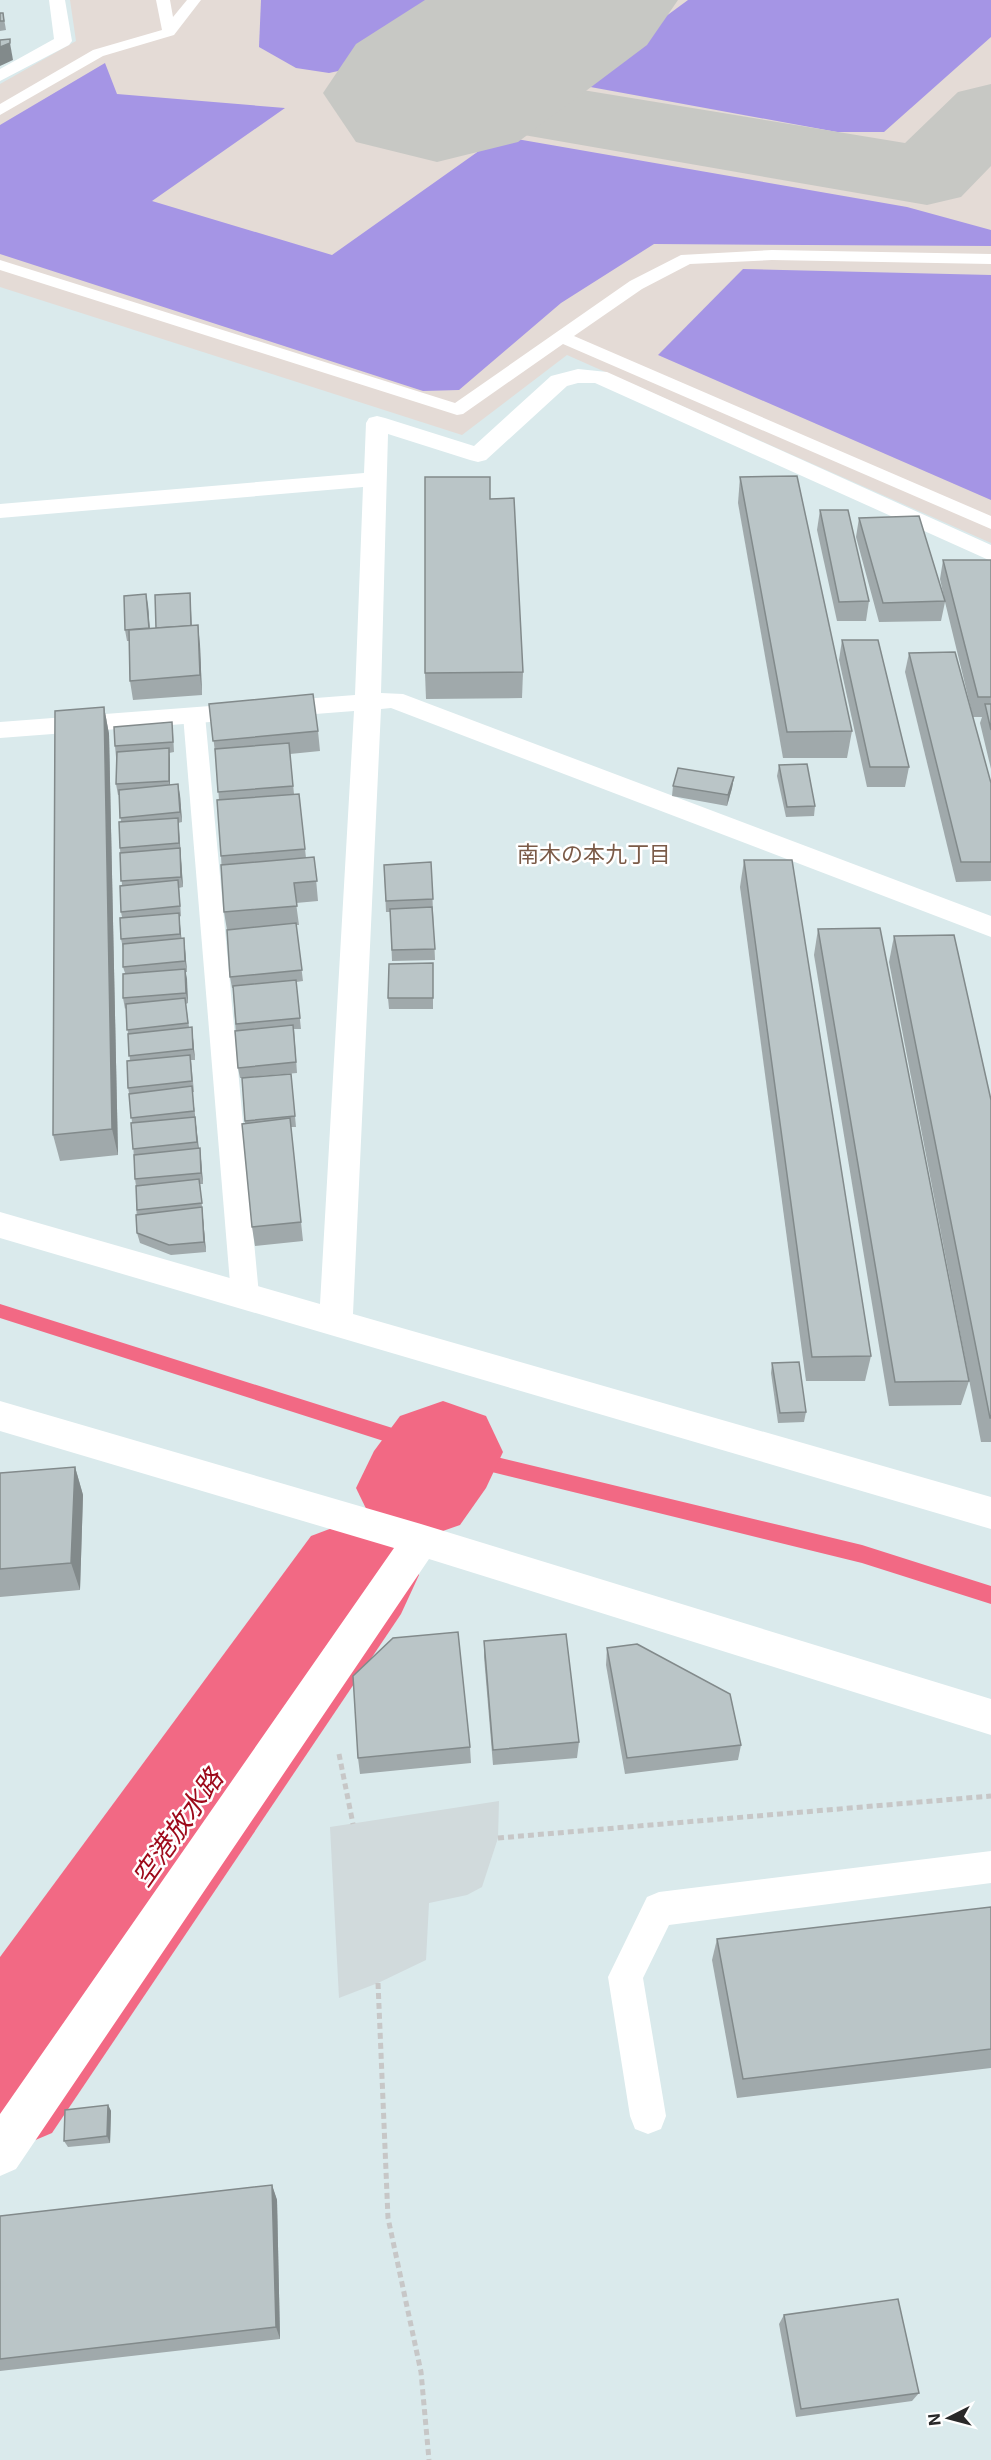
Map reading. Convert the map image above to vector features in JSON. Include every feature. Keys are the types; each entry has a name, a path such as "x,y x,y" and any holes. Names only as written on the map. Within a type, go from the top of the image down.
{"street":[{"path":"0,76 63,41 57,0"},
{"path":"336,1322 368,702 377,423 478,455 559,381 578,376 598,377 991,554"},
{"path":"0,511 375,479"},
{"path":"0,730 394,700 991,927"},
{"path":"0,1225 991,1513"},
{"path":"0,1416 421,1540 991,1717"},
{"path":"0,2153 421,1540"}],"lane":[{"path":"163,0 169,32"},
{"path":"0,110 98,53 169,32 194,0"},
{"path":"0,265 457,410 636,285 687,259 772,255 991,259"},
{"path":"563,338 991,523"},
{"path":"195,715 245,1295"},
{"path":"648,2116 625,1977 659,1909 991,1867"}],"path":[{"path":"498,1838 991,1796"},
{"path":"378,1983 388,2218 421,2372 429,2460"}],"shaded area":[{"path":"70,0 991,0 991,543 567,355 462,435 0,287 0,84 76,41"},
{"path":"261,0 460,0 352,68 329,73 296,68 259,47"},
{"path":"688,0 991,0 991,37 884,132 837,132 574,84"},
{"path":"105,63 117,94 285,108 152,201 332,255 500,136 907,207 991,230 991,246 654,244 561,303 459,390 423,391 0,254 0,125"},
{"path":"743,269 991,275 991,500 658,355"},
{"path":"499,1801 498,1838 482,1887 467,1895 429,1903 426,1960 378,1983 339,1998 330,1827"}],"building":[{"path":"0,13 3,13 4,21 0,21"},
{"path":"10,39 10,43 0,47 0,40"},
{"path":"797,476 852,731 787,732 740,477"},
{"path":"425,477 490,477 490,499 514,498 523,672 425,673"},
{"path":"820,510 848,510 869,601 839,602"},
{"path":"919,516 945,601 883,603 859,518"},
{"path":"943,560 991,560 991,697 978,697"},
{"path":"190,593 191,626 156,628 155,595"},
{"path":"146,594 149,628 125,630 124,596"},
{"path":"198,625 200,675 130,681 129,630"},
{"path":"842,640 878,640 909,767 870,767"},
{"path":"955,652 991,783 991,862 961,862 909,653"},
{"path":"313,694 318,731 213,741 209,704"},
{"path":"985,704 991,704 991,730"},
{"path":"104,707 112,1129 53,1135 55,711"},
{"path":"172,722 173,742 115,746 114,727"},
{"path":"289,743 293,786 218,792 215,749"},
{"path":"169,748 169,781 116,784 117,752"},
{"path":"807,764 815,806 787,807 779,765"},
{"path":"678,768 734,777 728,795 673,786"},
{"path":"178,784 180,812 120,818 119,790"},
{"path":"299,794 305,849 221,856 217,800"},
{"path":"178,818 179,843 120,848 119,822"},
{"path":"180,848 181,877 121,881 120,853"},
{"path":"314,857 317,881 294,883 297,906 224,912 221,865"},
{"path":"744,860 792,860 871,1356 812,1357"},
{"path":"431,862 433,899 386,901 384,865"},
{"path":"178,880 180,906 121,912 120,886"},
{"path":"432,907 435,949 392,950 390,909"},
{"path":"179,913 180,934 121,939 120,918"},
{"path":"296,923 302,970 230,977 227,930"},
{"path":"880,928 969,1381 895,1382 818,929"},
{"path":"954,935 991,1100 991,1418 894,936"},
{"path":"184,938 185,961 123,967 123,944"},
{"path":"433,963 433,998 388,998 389,964"},
{"path":"185,969 186,993 123,998 123,974"},
{"path":"296,980 300,1018 236,1024 233,986"},
{"path":"185,998 188,1023 127,1030 126,1004"},
{"path":"293,1025 296,1062 238,1068 235,1031"},
{"path":"192,1027 193,1049 129,1056 128,1034"},
{"path":"190,1055 192,1081 128,1088 127,1061"},
{"path":"291,1074 295,1116 245,1121 242,1078"},
{"path":"192,1086 194,1111 131,1118 129,1094"},
{"path":"195,1117 197,1142 133,1149 131,1123"},
{"path":"290,1118 301,1222 252,1227 242,1124"},
{"path":"200,1148 201,1173 135,1179 134,1155"},
{"path":"199,1179 202,1203 137,1210 136,1186"},
{"path":"202,1207 204,1242 169,1245 137,1233 136,1215"},
{"path":"799,1362 806,1412 780,1413 772,1363"},
{"path":"75,1467 71,1563 0,1569 0,1473"},
{"path":"458,1632 470,1747 358,1758 353,1676 393,1638"},
{"path":"566,1634 579,1742 493,1750 484,1641"},
{"path":"637,1644 730,1694 741,1745 627,1758 607,1648"},
{"path":"991,1907 991,2049 743,2079 717,1939"},
{"path":"108,2105 107,2136 64,2141 65,2110"},
{"path":"272,2185 276,2327 0,2359 0,2216"},
{"path":"898,2299 919,2393 801,2409 784,2315"}],"waterway":[{"path":"0,1311 443,1452 862,1554 991,1595"},
{"name":"空港放水路","path":"417,1488 443,1452"},
{"name":"空港放水路","path":"0,2081 356,1575"}],"taxiway":[{"path":"437,93 927,176 991,112"}],"runway":[{"path":"437,93 571,0"}],"district":[{"name":"南木の本九丁目","path":"594,854"}]}
